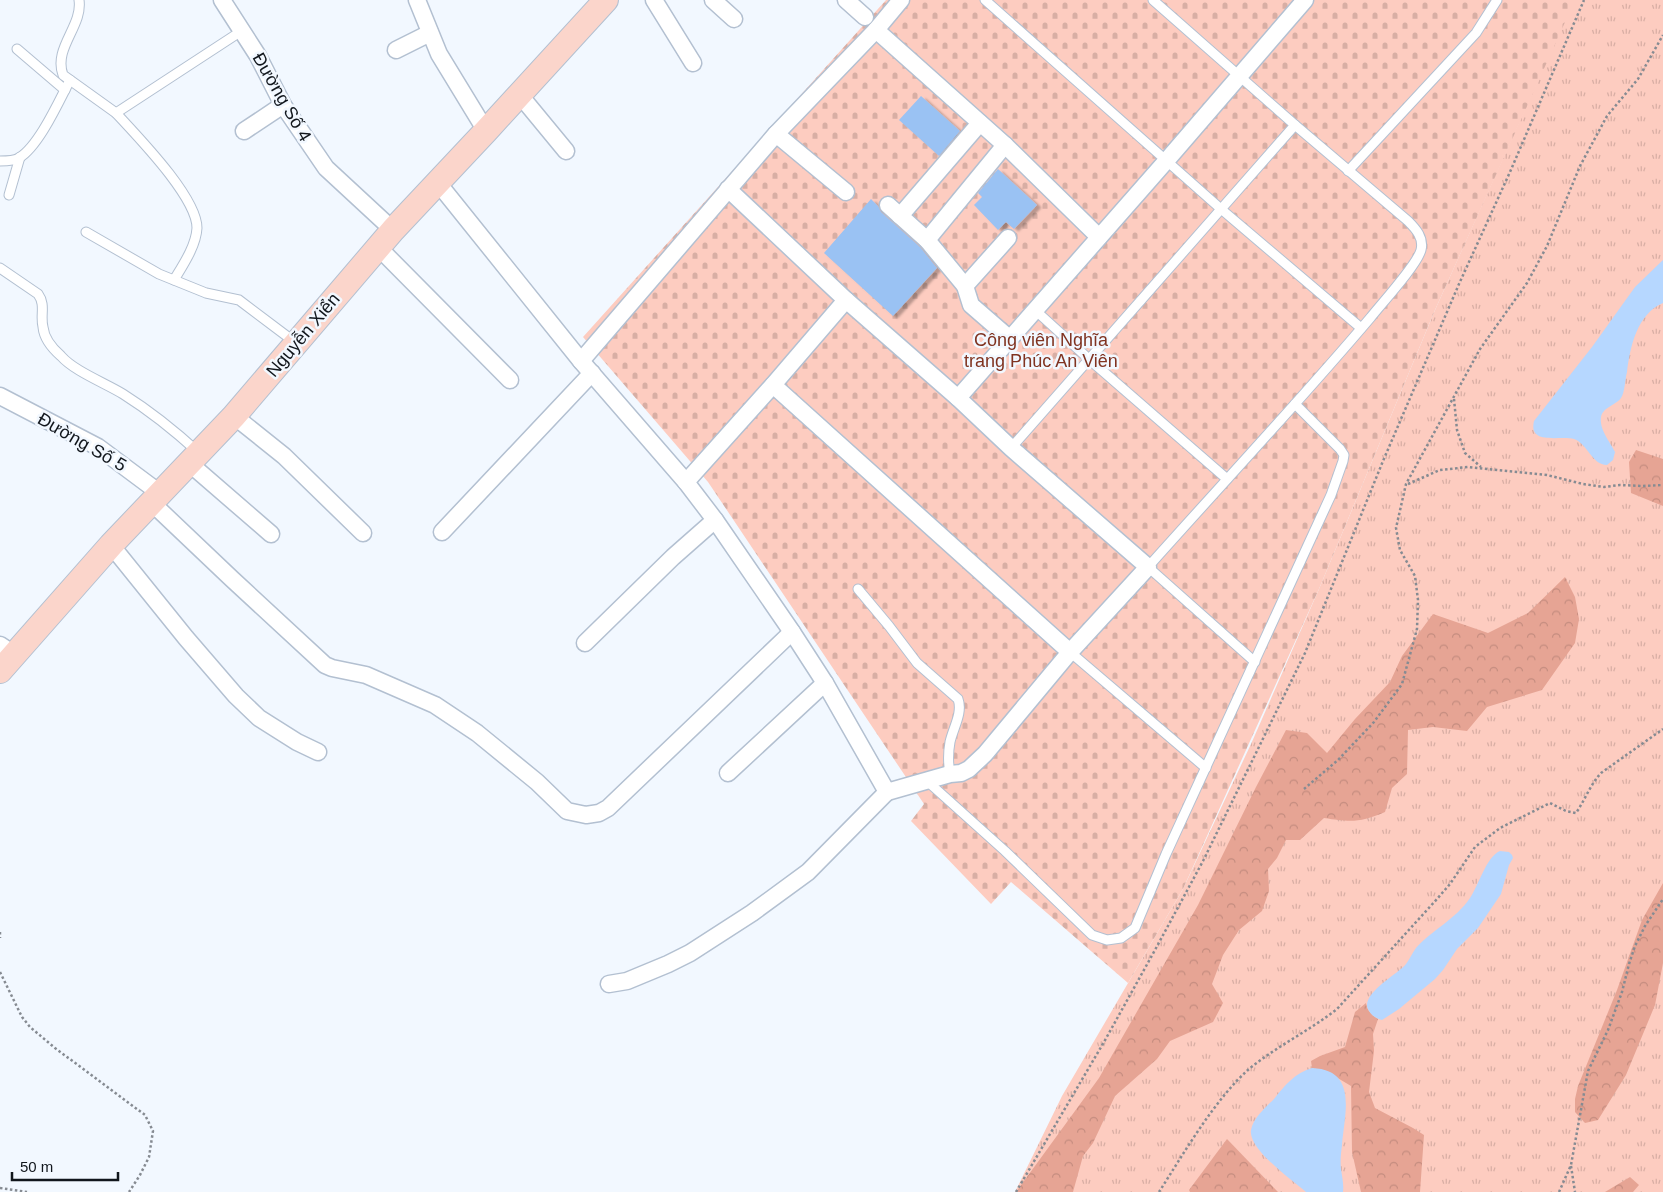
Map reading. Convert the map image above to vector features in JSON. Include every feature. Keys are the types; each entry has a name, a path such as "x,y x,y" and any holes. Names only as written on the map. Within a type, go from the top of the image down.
{"main road":[{"name":"Nguyễn Xiển","path":"5,657 234,416 386,238 606,0"}],"street":[{"name":"Đường Số 4","path":"222,0 243,30 283,105 326,168 510,380"},
{"path":"417,0 439,54 486,131"},
{"path":"654,0 693,63"},
{"path":"713,0 734,19"},
{"path":"846,0 1005,145 1099,237"},
{"path":"442,532 587,367 728,189 871,24 901,0"},
{"path":"958,398 1167,160 1302,1"},
{"path":"396,50 430,33"},
{"path":"519,94 566,151"},
{"path":"244,130 283,105"},
{"path":"980,123 894,211 927,240 964,286 971,305 1009,338"},
{"path":"776,134 846,192"},
{"path":"927,240 1005,145"},
{"path":"438,183 587,367 686,482 715,520 792,632 825,684 887,792"},
{"path":"609,984 639,977 690,953 752,912 815,866 887,792 950,774 961,773 969,769 985,754 1070,652 1148,567 1011,448 958,398 846,300 728,189"},
{"path":"964,286 1008,238"},
{"path":"686,482 846,300"},
{"path":"773,385 1070,652"},
{"name":"Đường Số 5","path":"0,396 103,451 157,498 232,579 325,665 366,675 434,705 477,733 537,782 567,811 577,814 599,813 608,808 792,632"},
{"path":"234,416 284,456 363,533"},
{"path":"194,458 271,534"},
{"path":"585,643 673,557 715,520"},
{"path":"111,545 186,638 236,696 267,723 297,742 318,752"},
{"path":"728,773 825,684"}],"lane":[{"path":"79,0 79,11 63,50 61,61 63,75 116,113 161,163 177,184 195,217 197,228 195,238 174,280"},
{"path":"985,0 1221,209 1361,328"},
{"path":"995,8 1002,0"},
{"path":"1153,0 1294,125 1408,221 1422,240 1418,260 1295,404 1148,567 1255,662"},
{"path":"1348,171 1476,33 1497,0"},
{"path":"116,113 243,30"},
{"path":"17,49 65,90"},
{"path":"9,195 20,158 34,143 70,80"},
{"path":"1011,448 1294,125"},
{"path":"0,161 20,158"},
{"path":"86,232 150,270 206,293 239,300 296,343"},
{"path":"0,268 38,294 42,300 42,326 44,333 52,347 67,363 110,386 142,407 182,437 194,458"},
{"path":"1035,310 1227,479"},
{"path":"927,780 1092,935 1107,940 1121,938 1135,928 1166,854 1331,495 1343,461 1344,456 1340,448 1295,404"},
{"path":"858,589 917,663 958,699 960,711 948,751 950,774"},
{"path":"1070,652 1206,768"}],"path":[{"path":"1016,1192 1104,1042 1173,918 1249,770 1305,653 1459,284 1510,172 1584,0"},
{"path":"1304,789 1338,760 1374,722 1402,684 1417,630 1418,600 1416,576 1400,550 1396,528 1406,484 1480,349 1527,282 1546,246 1580,166 1607,116 1638,79 1663,35"},
{"path":"1454,397 1457,430 1465,453 1482,468"},
{"path":"1406,484 1440,470 1468,467 1546,475 1582,484 1604,486 1663,485"},
{"path":"1159,1192 1222,1097 1260,1061 1337,1009 1450,884 1475,847 1500,828 1550,803 1566,811 1576,813 1584,802 1593,782 1601,773 1663,729"},
{"path":"1559,1192 1571,1165 1588,1071 1611,1022 1635,946 1663,898"},
{"path":"0,932 0,938"},
{"path":"0,972 22,1017 30,1027 144,1115 153,1131 149,1157 140,1175 128,1192"},
{"path":"1571,1165 1575,1192"},
{"path":"0,1188 26,1192"}],"green space":[{"name":"Công viên Nghĩa trang Phúc An Viên","path":"886,0 1575,0 1435,310 1319,589 1183,889 1128,983 1011,882 991,904 911,821 924,804 708,482 583,337"},
{"path":"1574,0 1663,0 1663,1192 1015,1192 1062,1096 1183,889 1251,744 1319,589 1435,310"},
{"path":"1636,450 1663,459 1663,506 1631,493 1629,462"},
{"path":"1565,577 1575,597 1579,619 1575,643 1542,690 1487,707 1467,731 1433,727 1408,730 1407,774 1392,788 1385,812 1355,821 1324,818 1300,840 1286,840 1277,858 1268,869 1269,891 1262,911 1239,930 1223,955 1212,984 1223,1003 1213,1022 1170,1041 1157,1059 1115,1096 1093,1143 1083,1156 1073,1192 1016,1192 1099,1078 1198,905 1286,730 1307,733 1327,753 1355,719 1390,682 1402,656 1433,614 1488,633 1528,613"},
{"path":"1663,883 1663,963 1655,1005 1626,1075 1598,1120 1585,1123 1575,1112 1578,1086 1617,990 1642,920"},
{"path":"1366,1003 1370,1012 1378,1019 1373,1034 1374,1051 1369,1092 1375,1108 1424,1135 1420,1192 1361,1192 1352,1152 1351,1086 1326,1071 1312,1068 1311,1061 1345,1047 1355,1012"},
{"path":"1227,1139 1278,1192 1190,1192 1189,1190"},
{"path":"1630,1177 1639,1185 1633,1192 1605,1192"}],"water":[{"path":"1663,260 1663,303 1647,315 1636,332 1621,398 1607,408 1601,417 1603,431 1615,452 1613,460 1607,465 1597,462 1583,445 1574,439 1547,438 1536,434 1533,429 1534,421 1592,347 1635,287"},
{"path":"1500,851 1509,852 1513,858 1509,865 1501,894 1478,928 1457,949 1435,979 1399,1009 1382,1020 1373,1016 1367,1005 1369,998 1406,964 1422,942 1464,905 1470,898 1491,859"},
{"path":"1312,1068 1327,1071 1337,1077 1343,1085 1346,1108 1341,1160 1343,1192 1306,1192 1263,1155 1252,1138 1252,1126 1260,1113 1291,1080 1300,1073"}],"building":[{"path":"921,96 960,131 939,156 899,120"},
{"path":"998,169 1037,205 1014,229 1006,222 998,230 974,205 982,197 978,193"},
{"path":"871,199 881,212 920,247 937,268 893,316 824,253"}]}
